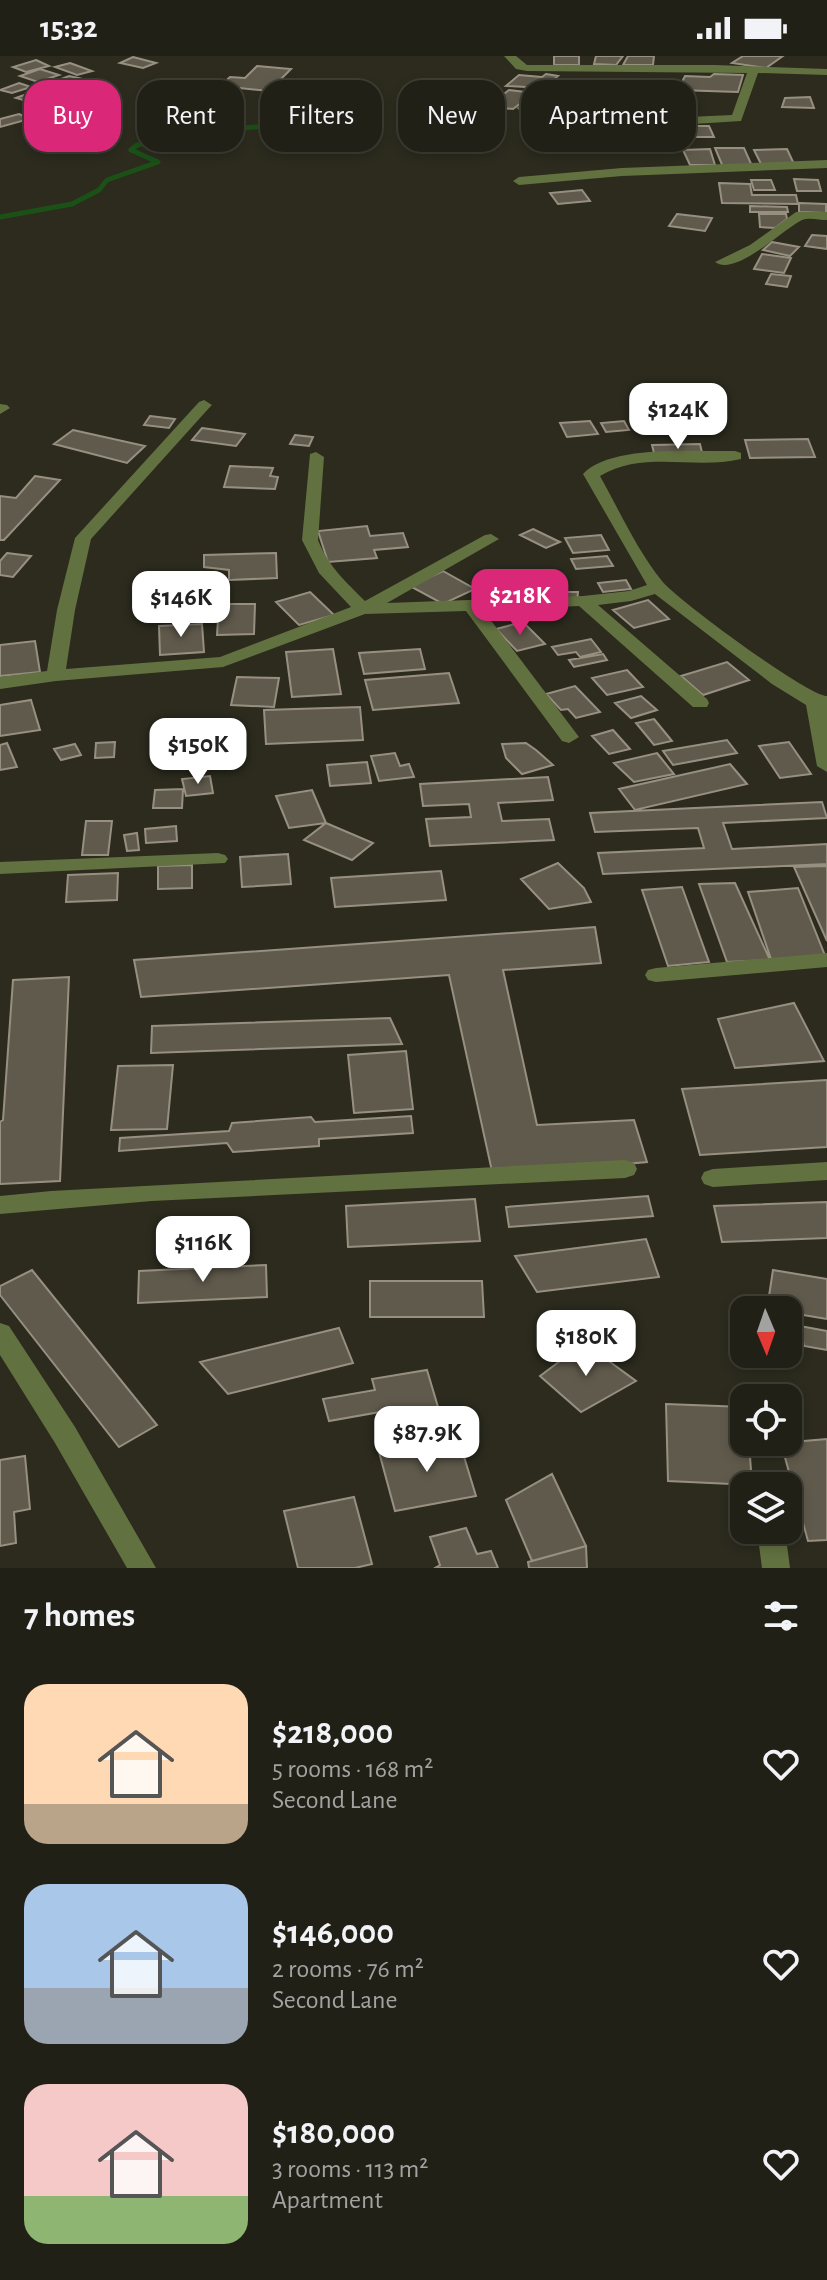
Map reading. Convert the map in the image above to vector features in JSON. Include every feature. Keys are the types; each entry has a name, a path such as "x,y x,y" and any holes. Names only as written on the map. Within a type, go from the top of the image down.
{"street":[{"path":"510,56 520,67 527,68 715,62 754,69 827,72"},
{"path":"696,120 737,118 754,69"},
{"path":"519,181 622,172 827,164"},
{"path":"722,262 755,248 801,215 827,216"},
{"path":"56,675 66,610 83,538 204,405"},
{"path":"735,456 640,460 600,467 591,474 657,587 779,680 821,702 827,766"},
{"path":"316,457 310,540 313,553 363,609 583,601 631,596 657,587"},
{"path":"0,683 56,675 223,662 363,609 491,539"},
{"path":"583,601 700,703"},
{"path":"472,607 569,737"},
{"path":"0,868 218,859"},
{"path":"656,975 827,960"},
{"path":"0,1205 183,1188 409,1181 625,1169"},
{"path":"713,1178 827,1171"},
{"path":"0,1333 65,1435 142,1568"},
{"path":"773,1544 776,1568"}],"building":[{"path":"554,56 579,56 579,65 554,65"},
{"path":"596,56 623,56 616,65 594,64"},
{"path":"628,56 654,56 653,65 623,65"},
{"path":"743,56 783,56 766,68 732,63"},
{"path":"133,57 156,63 143,68 120,63"},
{"path":"36,60 49,66 26,72 13,67"},
{"path":"70,63 92,71 77,75 55,67"},
{"path":"257,66 291,69 280,80 260,80 260,90 244,88 244,80 227,80 230,77 245,78"},
{"path":"40,69 59,75 44,80 20,76"},
{"path":"546,74 558,76 553,80 521,80 521,87 506,86 519,75 542,77"},
{"path":"714,74 743,75 738,92 696,91 696,80 683,80 685,76 710,77"},
{"path":"69,76 83,79 81,80 58,80"},
{"path":"19,83 24,85 24,89 12,93 0,90"},
{"path":"509,90 521,91 521,103 513,109 505,108 505,93"},
{"path":"810,97 814,108 782,107 785,98"},
{"path":"19,114 24,116 24,120 0,127 0,119"},
{"path":"696,126 709,126 714,137 696,137"},
{"path":"715,148 744,148 752,166 723,167"},
{"path":"710,149 715,165 690,165 684,152 696,152 696,150"},
{"path":"787,149 794,164 761,164 754,150"},
{"path":"794,179 818,180 821,191 797,191"},
{"path":"751,180 771,180 775,190 754,190"},
{"path":"719,183 750,184 752,195 796,195 798,204 722,203"},
{"path":"582,190 590,201 558,204 550,193"},
{"path":"799,203 826,204 826,213 799,212"},
{"path":"750,206 787,207 788,212 750,212"},
{"path":"677,214 712,218 705,231 669,226"},
{"path":"759,214 786,214 787,219 775,228 760,227"},
{"path":"812,235 827,236 827,249 805,246"},
{"path":"772,242 799,247 790,256 763,250"},
{"path":"762,254 791,258 784,273 754,269"},
{"path":"771,274 791,276 787,287 766,284"},
{"path":"150,416 175,419 169,428 144,425"},
{"path":"658,419 663,428 636,429 631,420"},
{"path":"590,421 598,434 567,437 560,423"},
{"path":"624,421 629,430 606,432 601,423"},
{"path":"202,428 245,434 236,446 192,440"},
{"path":"73,430 145,446 127,463 54,444"},
{"path":"295,435 313,437 309,446 290,444"},
{"path":"808,439 815,457 750,458 745,440"},
{"path":"700,444 703,457 655,457 652,445"},
{"path":"230,466 273,468 270,476 278,477 275,489 224,487"},
{"path":"35,476 60,480 4,540 0,540 0,496 16,498"},
{"path":"367,526 370,536 403,533 408,547 374,550 377,558 328,562 318,531"},
{"path":"533,529 560,542 546,548 520,535"},
{"path":"601,535 609,550 573,553 565,538"},
{"path":"7,553 31,556 13,577 0,575 0,561"},
{"path":"276,553 277,578 229,580 229,570 204,567 204,555"},
{"path":"607,556 613,566 576,569 571,559"},
{"path":"443,571 475,589 443,604 410,586"},
{"path":"543,578 555,585 537,592 578,592 577,601 511,604 503,599"},
{"path":"626,580 631,589 603,592 598,583"},
{"path":"310,592 334,615 299,625 276,602"},
{"path":"648,600 669,619 634,628 613,610"},
{"path":"219,604 255,604 254,634 217,635"},
{"path":"523,622 545,644 517,651 496,629"},
{"path":"202,624 204,652 160,655 159,626"},
{"path":"591,639 601,652 580,657 576,652 558,655 552,647"},
{"path":"35,641 40,672 0,676 0,645"},
{"path":"333,649 341,694 292,697 286,652"},
{"path":"420,649 425,669 364,674 359,653"},
{"path":"603,654 607,660 574,667 569,660"},
{"path":"727,662 749,680 703,695 681,676"},
{"path":"627,670 643,687 607,695 592,678"},
{"path":"449,673 459,703 373,710 365,680"},
{"path":"237,677 279,678 274,707 231,705"},
{"path":"575,686 600,712 576,718 568,709 561,710 546,694"},
{"path":"641,696 657,710 631,718 615,703"},
{"path":"31,700 40,730 0,736 0,705"},
{"path":"360,707 363,740 266,744 264,710"},
{"path":"654,719 672,741 654,745 636,723"},
{"path":"613,730 630,749 609,754 592,736"},
{"path":"727,740 737,753 673,765 663,751"},
{"path":"115,742 114,757 95,758 96,743"},
{"path":"789,742 811,774 780,778 759,746"},
{"path":"7,743 17,767 0,770 0,745"},
{"path":"526,743 553,765 522,774 506,758 502,744"},
{"path":"75,744 81,755 61,760 54,749"},
{"path":"395,753 400,766 409,764 414,777 379,781 371,756"},
{"path":"657,753 674,774 634,782 614,763"},
{"path":"367,762 371,783 330,786 327,765"},
{"path":"730,764 747,784 635,810 619,789"},
{"path":"210,776 213,793 186,796 182,779"},
{"path":"548,777 553,800 498,803 502,821 549,819 554,840 430,846 426,819 471,817 469,804 423,806 420,784"},
{"path":"183,789 182,808 153,808 155,790"},
{"path":"312,790 326,823 289,828 276,796"},
{"path":"822,802 827,818 723,823 732,849 827,844 827,864 603,874 598,853 704,848 698,828 595,832 590,813"},
{"path":"86,821 112,821 108,855 82,855"},
{"path":"326,823 373,843 352,860 304,840"},
{"path":"176,826 177,841 146,843 145,829"},
{"path":"137,833 139,850 127,851 124,835"},
{"path":"288,854 291,884 242,887 240,857"},
{"path":"558,863 584,888 591,902 549,909 521,879"},
{"path":"192,865 192,888 158,889 158,866"},
{"path":"827,866 827,941 794,867"},
{"path":"441,871 446,900 335,907 331,878"},
{"path":"118,873 117,900 66,902 68,875"},
{"path":"735,883 770,960 727,962 699,884"},
{"path":"682,887 709,962 668,966 642,890"},
{"path":"798,888 826,958 772,962 748,892"},
{"path":"595,927 601,963 503,970 537,1125 634,1120 647,1162 493,1176 449,975 141,997 134,960"},
{"path":"69,977 60,1181 0,1184 0,1122 3,1120 13,980"},
{"path":"794,1003 824,1061 735,1068 718,1019"},
{"path":"390,1018 402,1044 151,1053 152,1026"},
{"path":"406,1051 413,1109 354,1113 348,1055"},
{"path":"173,1065 167,1129 111,1130 118,1066"},
{"path":"827,1080 827,1147 700,1155 682,1089"},
{"path":"411,1116 413,1133 319,1139 319,1146 233,1152 227,1143 119,1151 120,1138 229,1131 232,1123 311,1117 315,1122"},
{"path":"648,1196 653,1216 509,1227 506,1207"},
{"path":"475,1199 480,1241 348,1247 346,1206"},
{"path":"827,1202 827,1238 722,1242 714,1206"},
{"path":"646,1239 659,1277 537,1292 515,1256"},
{"path":"266,1265 267,1297 138,1303 139,1271"},
{"path":"32,1270 157,1425 119,1447 0,1295 0,1286"},
{"path":"773,1270 827,1279 827,1319 802,1315 802,1296 769,1296"},
{"path":"370,1281 482,1281 484,1317 370,1317"},
{"path":"802,1326 827,1331 827,1350 804,1346"},
{"path":"339,1328 353,1363 228,1394 200,1362"},
{"path":"584,1343 636,1381 581,1412 540,1376"},
{"path":"427,1370 438,1407 388,1417 386,1411 329,1421 323,1399 375,1390 372,1379"},
{"path":"666,1404 730,1406 730,1456 750,1456 751,1472 730,1472 730,1484 668,1481"},
{"path":"458,1437 476,1496 395,1511 379,1452"},
{"path":"827,1439 827,1540 808,1541 802,1519 802,1472 789,1472 785,1456 802,1456 802,1441"},
{"path":"25,1456 30,1509 14,1512 16,1543 0,1546 0,1460"},
{"path":"552,1474 586,1546 532,1561 506,1500"},
{"path":"354,1497 372,1564 355,1568 298,1568 284,1511"},
{"path":"466,1528 477,1554 491,1551 498,1568 435,1568 440,1565 430,1537"},
{"path":"586,1546 587,1568 529,1568 528,1562"}],"waterway":[{"path":"0,217 72,204 99,190 107,180 158,162 131,150 137,145 209,130 260,127"}]}
